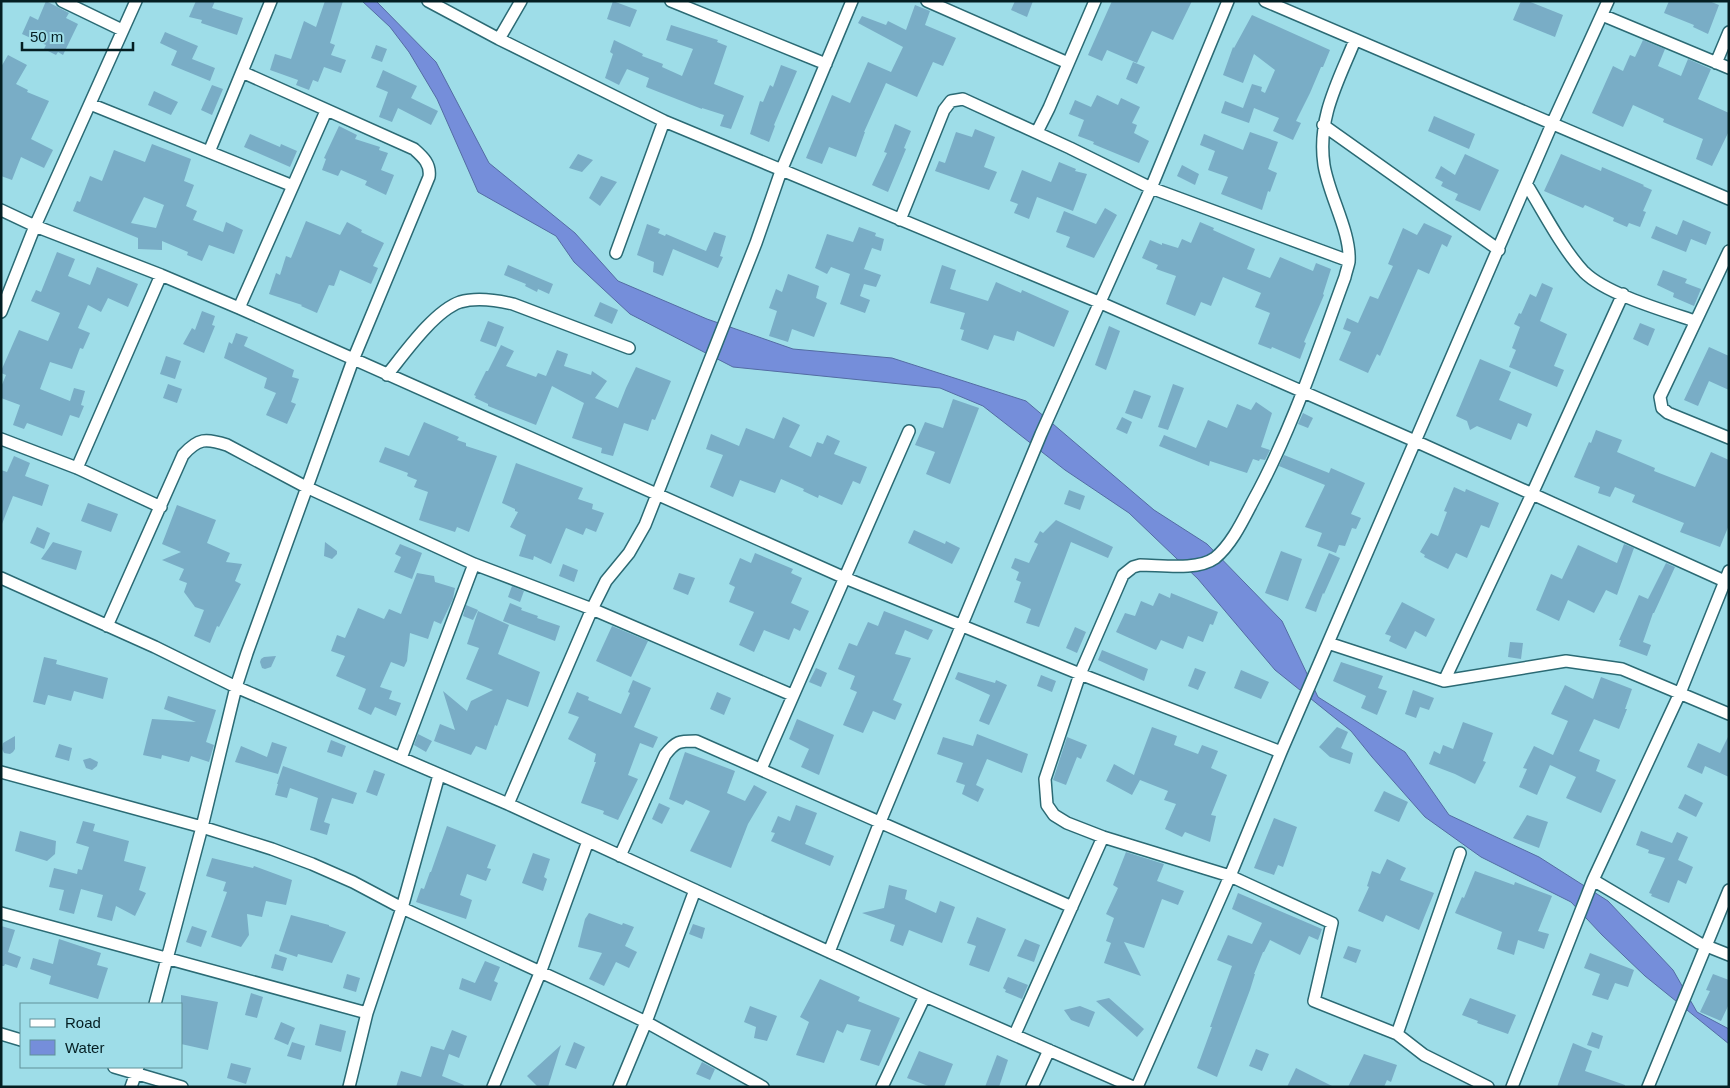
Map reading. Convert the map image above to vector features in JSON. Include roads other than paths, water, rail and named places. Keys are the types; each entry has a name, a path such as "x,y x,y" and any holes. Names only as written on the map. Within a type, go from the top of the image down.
{"street":[{"path":"62,1 122,30"},
{"path":"1,312 35,226 136,1"},
{"path":"209,152 271,1"},
{"path":"428,1 500,39 664,120 781,171 1101,303 1532,494 1727,578 1680,693 1593,880 1512,1087"},
{"path":"500,39 521,1"},
{"path":"671,1 826,64"},
{"path":"508,804 592,609 606,581 629,553 645,525 756,243 781,171 852,1"},
{"path":"927,1 1068,63"},
{"path":"1037,132 1095,1"},
{"path":"830,952 880,822 1040,434 1101,303 1151,188 1228,1"},
{"path":"1265,1 1729,199"},
{"path":"1,578 236,686 508,804 925,996 1135,1087 1230,876 1280,752 1552,124 1608,1"},
{"path":"1602,15 1729,68"},
{"path":"1716,63 1729,32"},
{"path":"1355,40 1323,125 1324,165 1346,239 1348,262 1345,277 1304,392 1266,477 1236,532 1214,558 1202,564 1190,566 1140,565 1133,567 1123,574 1080,674 1045,780 1045,792 1048,805 1054,815 1066,822 1230,876 1332,923 1314,1001 1397,1034 1424,1055 1488,1087"},
{"path":"155,1003 202,827 236,686 276,570 353,360 429,177 430,170 423,157 414,149 242,72"},
{"path":"900,220 944,110 951,101 963,99 1037,132 1151,188 1348,262"},
{"path":"90,104 294,186"},
{"path":"239,308 326,111"},
{"path":"616,253 664,120"},
{"path":"1323,125 1499,250"},
{"path":"1527,185 1571,255 1585,273 1603,285 1622,294 1695,321"},
{"path":"1,210 35,226 161,275 239,308 844,578 1080,674 1280,752"},
{"path":"1729,251 1660,397 1662,408 1668,413 1729,438"},
{"path":"77,468 161,275"},
{"path":"1444,681 1532,494 1622,294"},
{"path":"386,375 442,311 460,302 470,300 496,300 513,304 629,348"},
{"path":"761,769 909,431"},
{"path":"1,439 77,468 161,507"},
{"path":"107,626 183,455 191,446 204,440 214,440 306,487 474,564 592,609 792,695"},
{"path":"401,758 474,564"},
{"path":"1328,643 1444,681 1566,660 1622,669 1729,714"},
{"path":"620,856 665,755 673,744 683,741 696,741 1072,907"},
{"path":"1,772 202,827 312,864 646,1022 744,1082 763,1087"},
{"path":"349,1087 367,1013 402,908 439,775"},
{"path":"1015,1034 1104,836"},
{"path":"493,1087 540,973 588,841"},
{"path":"1397,1034 1460,853"},
{"path":"1593,880 1707,946 1729,955"},
{"path":"619,1087 646,1022 695,890"},
{"path":"1648,1087 1729,890"},
{"path":"1,913 367,1013"},
{"path":"882,1087 925,996"},
{"path":"1,1034 20,1040"},
{"path":"1032,1087 1049,1050"},
{"path":"122,1068 137,1070 182,1087"},
{"path":"132,1087 137,1070"}],"water":[{"path":"362,1 376,1 436,62 489,163 575,233 618,281 707,319 793,349 892,358 1026,401 1154,510 1207,544 1282,621 1318,697 1405,752 1449,815 1539,857 1608,901 1673,970 1697,1012 1729,1029 1729,1044 1645,976 1571,902 1481,857 1425,817 1351,731 1275,670 1198,579 1129,513 1065,470 983,406 940,388 733,367 630,314 574,262 556,236 478,192 437,99 409,52 390,27"}]}
